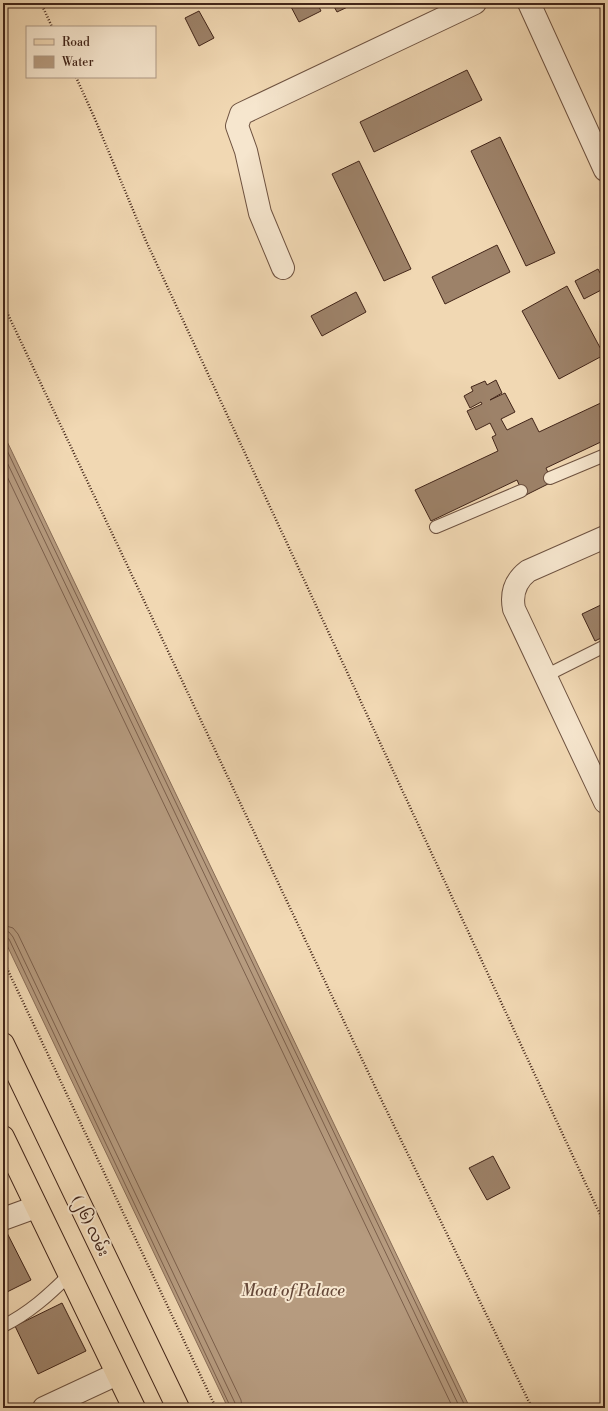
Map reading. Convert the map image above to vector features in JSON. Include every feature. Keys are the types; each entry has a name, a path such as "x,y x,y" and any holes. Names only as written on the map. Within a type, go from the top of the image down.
{"main road":[{"name":"(၂၆) လမ်း","path":"3,1044 178,1408"},
{"path":"3,1137 134,1408"}],"street":[{"path":"283,268 260,213 246,151 237,126 241,114 475,3"},
{"path":"532,10 605,170"},
{"path":"605,537 528,571 518,581 512,600 514,609 605,802"},
{"path":"3,1220 36,1207"},
{"path":"44,1408 117,1374"}],"lane":[{"path":"550,478 605,455"},
{"path":"436,527 522,491"},
{"path":"546,676 605,646"},
{"path":"3,1326 15,1320 49,1296 69,1275"}],"path":[{"path":"41,3 52,26"},
{"path":"76,78 146,241 605,1225"},
{"path":"3,304 379,1095 532,1408"},
{"path":"3,960 216,1408"}],"water":[{"name":"Moat of Palace","path":"3,433 470,1408 228,1408 3,937"}],"building":[{"path":"289,3 317,3 321,11 299,22"},
{"path":"332,3 356,3 337,12"},
{"path":"199,11 214,38 199,46 185,18"},
{"path":"467,70 482,100 374,152 360,122"},
{"path":"500,137 555,253 526,266 471,151"},
{"path":"359,161 411,269 384,281 332,174"},
{"path":"497,245 510,272 445,304 432,277"},
{"path":"598,269 605,282 605,288 584,299 575,281"},
{"path":"567,286 604,355 559,379 522,311"},
{"path":"356,292 366,312 322,336 311,316"},
{"path":"496,380 502,393 490,400 505,393 515,412 501,419 507,430 532,418 539,432 605,401 605,440 546,468 552,482 524,496 517,480 431,521 415,490 498,451 492,437 496,435 490,423 476,430 467,411 482,404 481,402 470,408 464,396 473,391 471,387 485,381 487,385"},
{"path":"605,603 605,636 595,641 582,614"},
{"path":"493,1156 510,1188 487,1200 469,1168"},
{"path":"3,1225 31,1280 3,1294"},
{"path":"62,1303 86,1351 38,1374 15,1326"}]}
